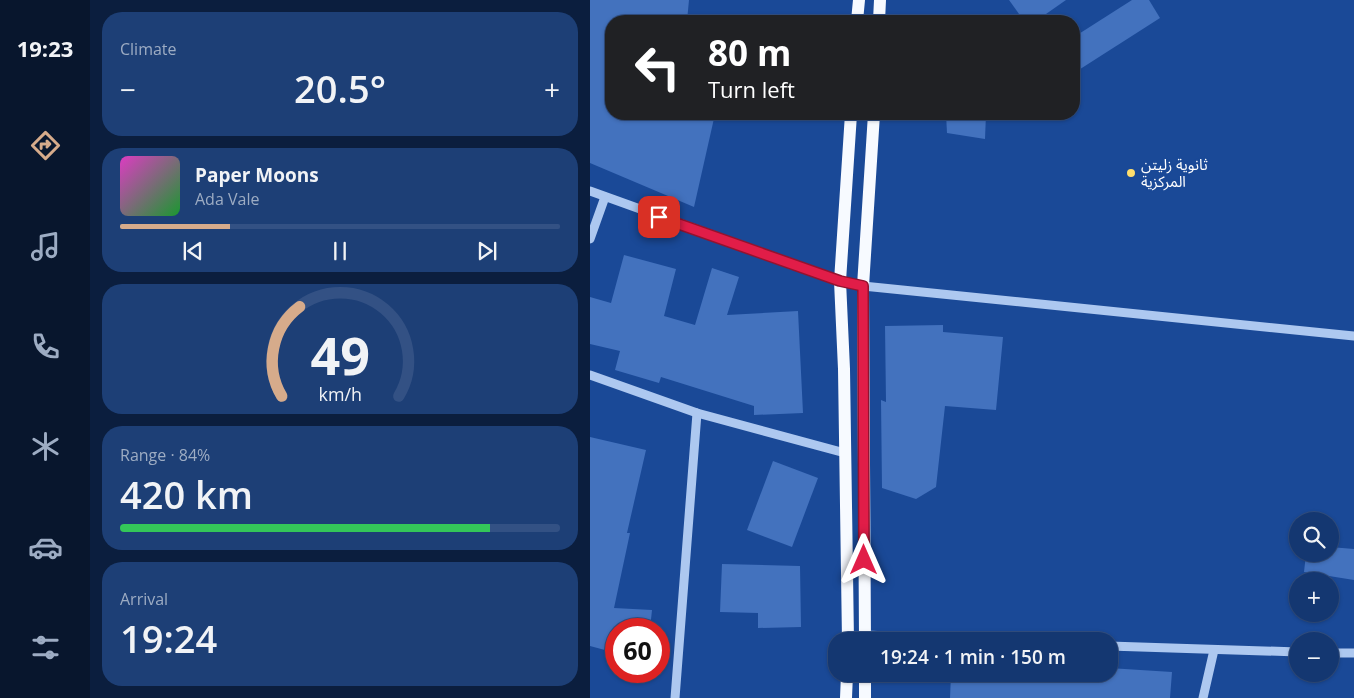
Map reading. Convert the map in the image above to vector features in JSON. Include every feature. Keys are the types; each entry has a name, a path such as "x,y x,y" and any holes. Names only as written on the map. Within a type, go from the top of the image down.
{"main road":[{"path":"858,15 859,0"},
{"path":"879,15 880,0"},
{"path":"848,632 840,281 851,120"},
{"path":"865,632 863,286 874,120"},
{"path":"846,698 847,682"},
{"path":"865,682 865,698"}],"street":[{"path":"590,191 840,281 863,286 1354,336"},
{"path":"590,239 605,197"},
{"path":"590,375 697,413 845,453"},
{"path":"675,698 697,413"},
{"path":"1118,646 1289,652"},
{"path":"1203,698 1214,650"},
{"path":"1339,653 1354,653"}],"building":[{"path":"590,0 689,0 688,15 605,15 605,120 714,120 694,207 590,163"},
{"path":"1009,0 1066,0 1045,15 1020,15"},
{"path":"1132,0 1149,0 1160,18 1080,69 1080,33"},
{"path":"946,120 986,120 985,139 947,133"},
{"path":"624,255 676,269 664,316 695,325 712,268 739,277 727,315 798,311 803,413 754,415 754,406 661,377 659,383 615,370 620,351 590,344 590,297 611,303"},
{"path":"943,325 943,332 1003,337 996,410 945,406 936,487 916,499 882,488 881,400 886,402 885,326"},
{"path":"590,437 646,450 627,533 630,533 614,608 652,610 651,618 605,618 605,650 590,646"},
{"path":"773,461 818,478 792,547 747,530"},
{"path":"1339,548 1354,549 1354,580 1339,578 1339,572 1304,572 1305,562 1339,562"},
{"path":"722,564 800,566 801,627 758,628 758,613 720,612"},
{"path":"1118,669 1172,672 1170,698 950,698 951,682 1118,682"}],"place":[{"name":"ثانوية زليتن المركزية","path":"1131,173"}],"route":[{"path":"659,217 840,281 863,286 864,560"}]}
